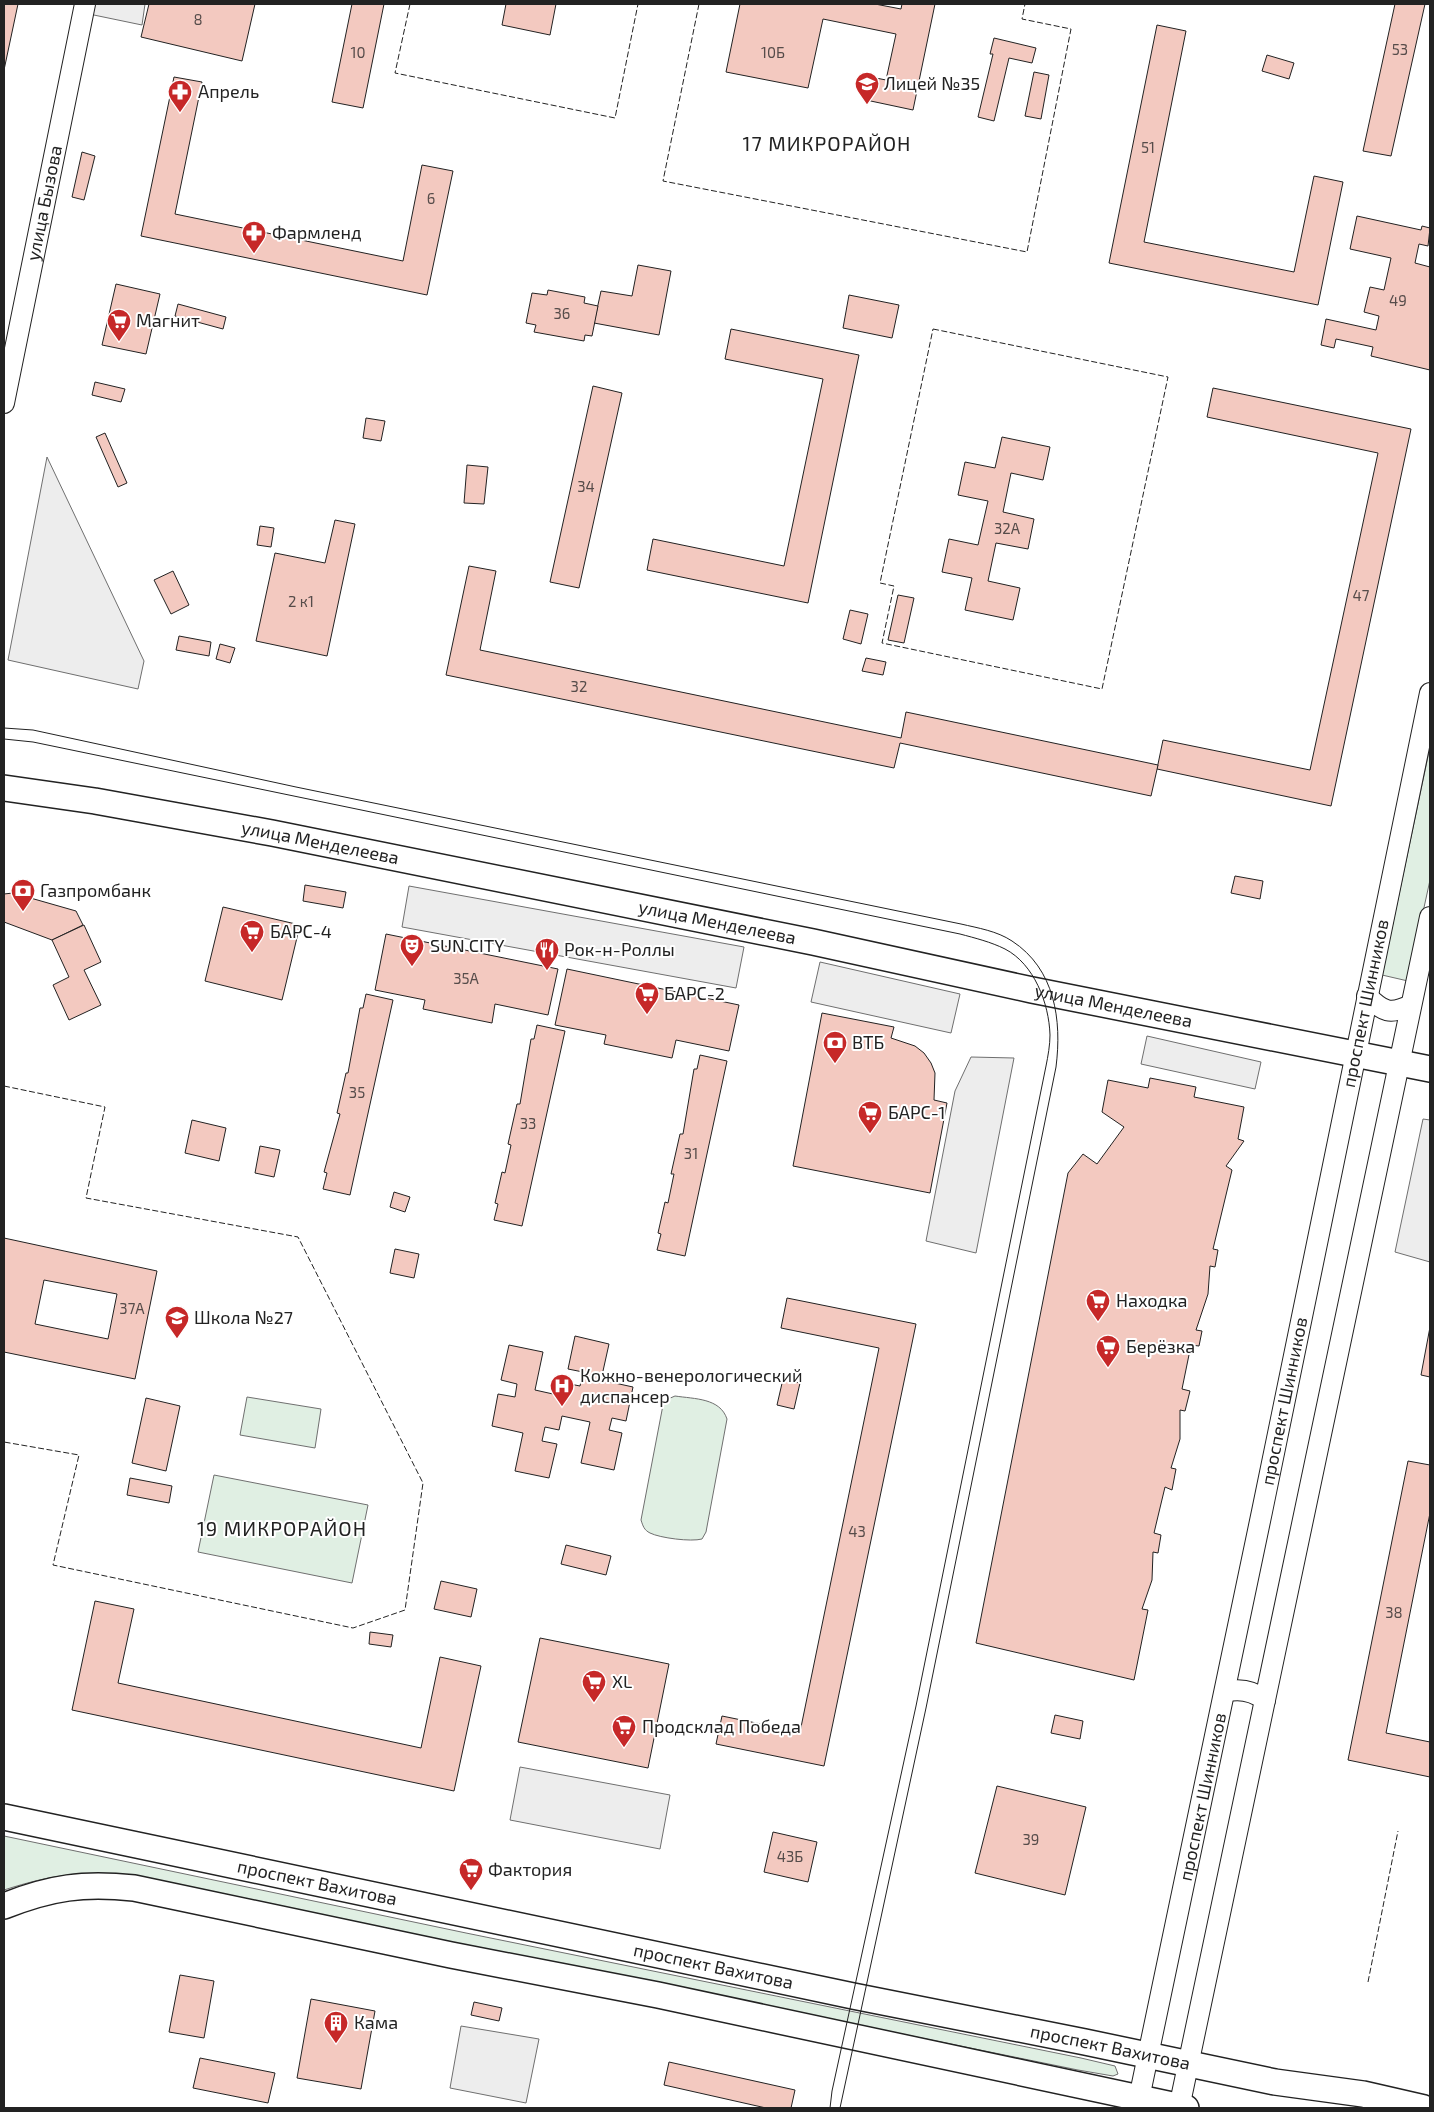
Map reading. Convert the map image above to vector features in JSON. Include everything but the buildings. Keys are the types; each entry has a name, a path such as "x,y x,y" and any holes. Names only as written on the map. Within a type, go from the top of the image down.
{"main road":[{"name":"улица Менделеева","path":"4,788 95,801 282,834 804,940 1032,990 1430,1069"},
{"name":"проспект Вахитова","path":"4,1817 853,1996 1275,2082 1363,2094 1424,2108"},
{"path":"4,1906 32,1894 65,1887 98,1884 134,1888 461,1957 658,1995 1138,2104 1181,2108"}],"street":[{"name":"улица Бызова","path":"4,403 85,4"},
{"name":"проспект Шинников","path":"1138,2104 1225,1692 1430,693"},
{"path":"1181,2108 1430,917"},
{"path":"1367,996 1379,1008 1397,1012 1412,1005"},
{"path":"1225,1692 1237,1689 1256,1694 1266,1700"}],"green space":[{"path":"1430,747 1430,880 1408,981 1382,975"},
{"path":"675,1396 713,1403 724,1412 727,1419 706,1532 702,1539 697,1540 683,1540 655,1535 645,1529 641,1520 663,1405 668,1399"},
{"path":"247,1397 321,1409 315,1448 240,1435"},
{"path":"214,1475 368,1505 352,1583 198,1552"},
{"path":"4,1836 466,1933 1081,2058 1115,2066 1118,2074 1113,2076 1078,2070 132,1877 97,1874 67,1875 38,1880 4,1890"}],"shaded area":[{"path":"91,4 145,4 142,25 89,14"},
{"path":"47,457 144,661 138,689 8,660"},
{"path":"409,886 744,947 736,988 402,927"},
{"path":"820,962 960,994 951,1033 811,1002"},
{"path":"1147,1036 1261,1062 1255,1089 1141,1064"},
{"path":"971,1057 1014,1058 976,1253 926,1241 955,1091"},
{"path":"1423,1119 1430,1120 1430,1262 1395,1252"},
{"path":"520,1767 670,1795 660,1849 510,1820"},
{"path":"461,2026 539,2039 526,2103 450,2088"}],"tram line":[{"path":"4,728 33,730 296,787 974,927 994,932 1012,941 1038,966 1046,981 1056,1014 1058,1031 1056,1067 926,1708 840,2108"},
{"path":"4,739 33,742 960,934 989,942 1005,949 1024,964 1032,974 1047,1010 1050,1035 1049,1047 916,1706 832,2091 830,2108"}],"fence":[{"path":"410,4 395,73 615,118 638,4"},
{"path":"699,4 663,181 1027,252 1071,29 1022,19 1025,4"},
{"path":"933,329 1168,377 1102,689 882,643 894,586 880,583 933,329"},
{"path":"4,1086 105,1107 86,1198 298,1237 423,1483 405,1610 353,1628 53,1565 79,1455 4,1442"},
{"path":"1368,1982 1398,1831"}],"place":[{"name":"Лицей №35","path":"867,105"},
{"name":"Апрель","path":"180,113"},
{"name":"Фармленд","path":"254,254"},
{"name":"Магнит","path":"119,342"},
{"name":"Газпромбанк","path":"23,912"},
{"name":"БАРС-4","path":"252,953"},
{"name":"SUN CITY","path":"412,967"},
{"name":"Рок-н-Роллы","path":"547,971"},
{"name":"БАРС-2","path":"647,1015"},
{"name":"ВТБ","path":"835,1064"},
{"name":"БАРС-1","path":"870,1134"},
{"name":"Находка","path":"1098,1322"},
{"name":"Школа №27","path":"177,1339"},
{"name":"Берёзка","path":"1108,1368"},
{"name":"Кожно-венерологический диспансер","path":"562,1407"},
{"name":"XL","path":"594,1703"},
{"name":"Продсклад Победа","path":"624,1748"},
{"name":"Фактория","path":"471,1891"},
{"name":"Кама","path":"336,2044"}],"district":[{"name":"17 МИКРОРАЙОН","path":"827,144"},
{"name":"19 МИКРОРАЙОН","path":"282,1529"}]}
